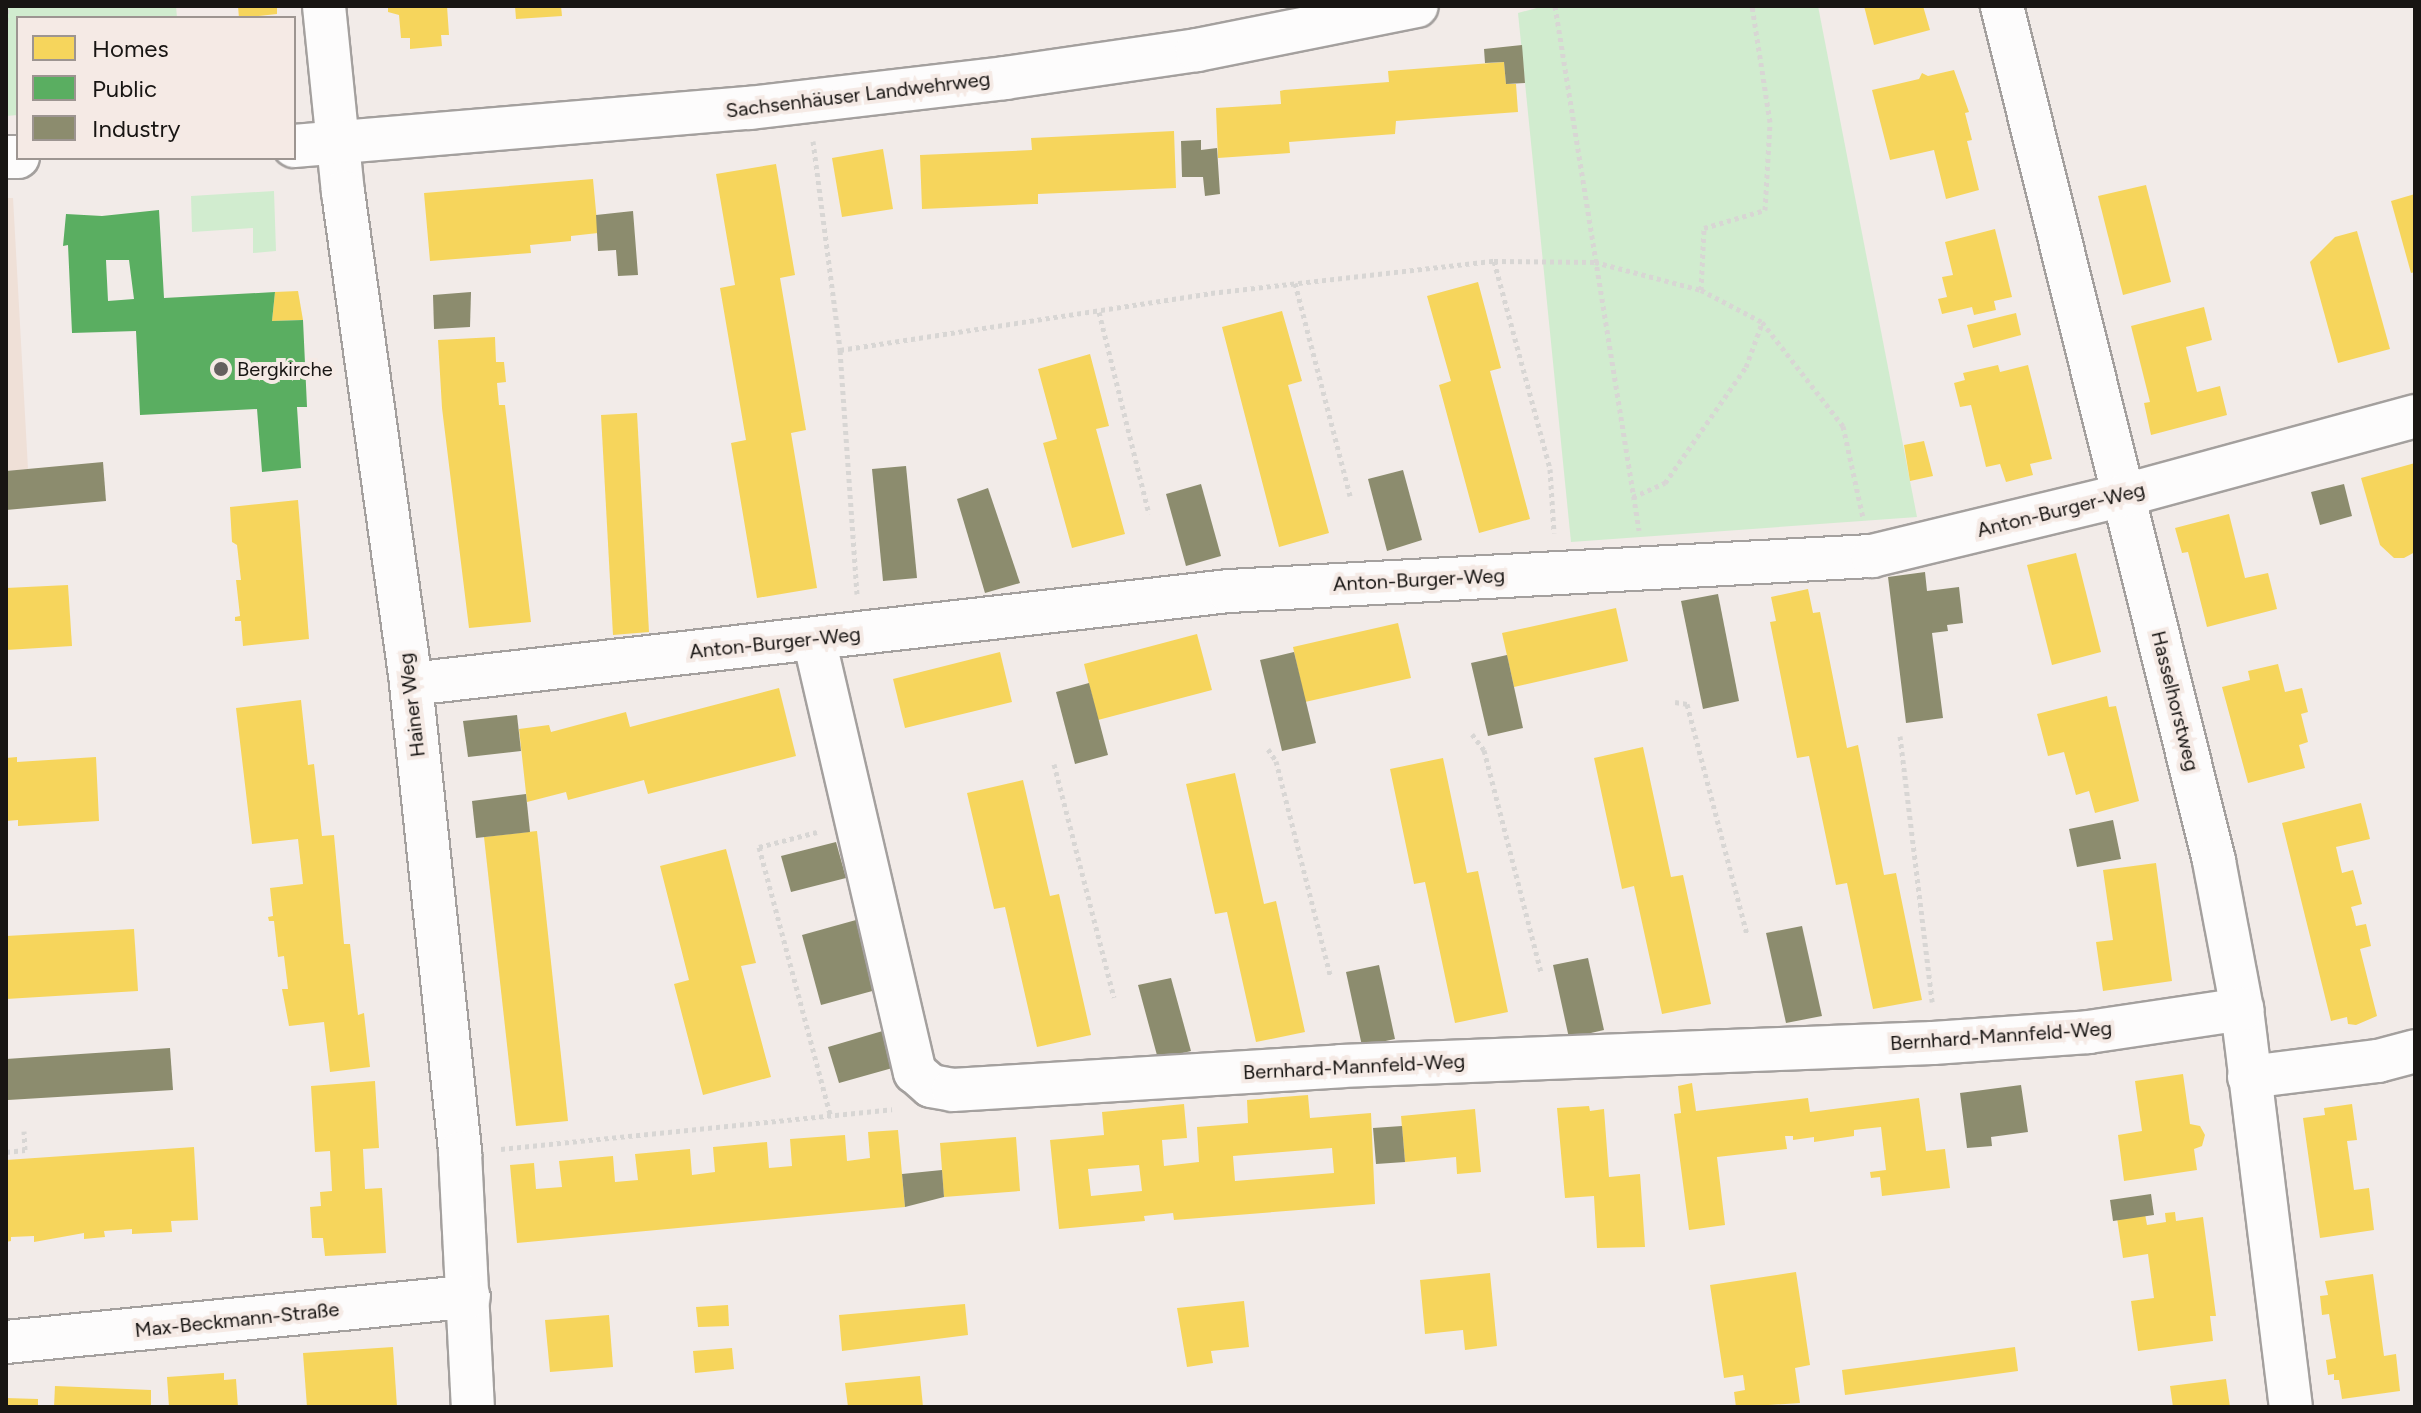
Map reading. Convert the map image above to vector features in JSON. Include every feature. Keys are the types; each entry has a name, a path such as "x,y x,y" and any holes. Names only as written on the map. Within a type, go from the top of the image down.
{"street":[{"name":"Hainer Weg","path":"324,6 337,143 411,684 460,1153 473,1407"},
{"name":"Sachsenhäuser Landwehrweg","path":"296,146 807,102 1197,50 1417,6"},
{"name":"Hasselhorstweg","path":"2002,6 2214,861 2242,1009 2291,1407"},
{"name":"Anton-Burger-Weg","path":"411,684 1229,591 1435,577 1647,570 1872,556 2125,495 2415,416"},
{"path":"814,639 915,1072 931,1086"},
{"name":"Bernhard-Mannfeld-Weg","path":"931,1086 953,1090 1341,1066 1933,1043 2089,1032 2242,1009"},
{"path":"2249,1077 2378,1061 2415,1051"},
{"name":"Max-Beckmann-Straße","path":"6,1342 469,1297"}],"path":[{"path":"6,21 7,6"},
{"path":"1555,6 1647,570"},
{"path":"1701,290 1704,228 1765,210 1770,122 1752,6"},
{"path":"807,102 830,250 840,350 860,634"},
{"path":"840,350 1295,283 1494,261 1595,262 1701,290 1762,322 1843,426 1872,556"},
{"path":"1494,261 1550,469 1556,574"},
{"path":"1295,283 1350,496"},
{"path":"1099,312 1149,514"},
{"path":"1633,497 1665,483 1746,367 1762,322"},
{"path":"1675,702 1687,704 1747,934"},
{"path":"1472,734 1484,750 1541,972"},
{"path":"1900,736 1933,1008"},
{"path":"1268,749 1276,761 1330,975"},
{"path":"1054,764 1114,997"},
{"path":"831,1117 759,847 857,821"},
{"path":"460,1153 913,1107 931,1086"},
{"path":"6,1152 25,1150 24,1131"}],"shaded area":[{"path":"6,198 13,198 28,469 6,471"}],"green space":[{"path":"6,6 176,6 177,16 16,16 16,115 6,116"},
{"path":"1544,6 1818,6 1917,517 1571,542 1518,13"},
{"path":"274,191 276,251 253,253 253,228 192,232 191,196"}],"building: Homes":[{"path":"238,6 277,6 277,14 239,16"},
{"path":"388,6 447,6 449,35 441,35 442,46 410,49 410,38 401,38 399,15 388,12"},
{"path":"515,6 561,6 562,16 516,19"},
{"path":"1864,6 1923,6 1930,30 1874,45"},
{"path":"1504,62 1506,84 1516,84 1518,112 1396,121 1395,134 1289,142 1290,153 1218,158 1216,108 1281,104 1280,91 1284,90 1389,82 1388,71"},
{"path":"1954,70 1969,112 1965,113 1972,140 1967,141 1979,190 1946,199 1934,150 1890,160 1872,90 1919,79 1922,73 1928,76"},
{"path":"1174,131 1176,188 1038,194 1038,204 922,209 920,155 1032,150 1031,138"},
{"path":"883,149 893,209 842,217 832,158"},
{"path":"776,164 795,275 780,278 806,430 791,433 817,588 757,598 731,443 746,440 720,288 735,285 716,174"},
{"path":"593,179 598,233 571,236 571,241 530,245 531,253 430,261 424,193"},
{"path":"2146,185 2171,282 2123,295 2098,196"},
{"path":"2415,194 2415,272 2411,273 2391,201"},
{"path":"1995,229 2012,297 1994,301 1996,310 1974,315 1972,307 1942,314 1938,299 1947,297 1942,277 1953,275 1945,242"},
{"path":"2357,231 2390,349 2338,363 2310,262 2335,237"},
{"path":"1478,282 1501,368 1490,371 1530,519 1479,533 1439,385 1451,381 1427,296"},
{"path":"298,291 303,320 272,321 275,292"},
{"path":"2204,307 2212,340 2186,347 2197,392 2220,386 2227,415 2151,435 2144,403 2150,402 2131,326"},
{"path":"1282,311 1302,381 1288,385 1329,533 1279,547 1222,327"},
{"path":"2016,313 2021,335 1973,348 1967,325"},
{"path":"495,337 496,362 504,362 506,382 497,383 499,405 505,405 531,622 469,628 442,408 438,340"},
{"path":"1090,354 1109,426 1096,429 1125,534 1072,548 1043,443 1057,439 1038,369"},
{"path":"1998,365 2000,372 2028,365 2052,459 2030,464 2033,475 2006,482 2000,464 1986,467 1971,405 1960,407 1954,383 1965,380 1963,373"},
{"path":"637,413 649,632 613,635 601,415"},
{"path":"1924,441 1933,476 1910,481 1904,445"},
{"path":"2415,463 2415,552 2404,558 2394,558 2380,545 2361,478"},
{"path":"298,500 309,639 243,646 241,621 235,621 235,617 240,616 236,580 241,580 237,545 232,542 230,507"},
{"path":"2229,514 2245,578 2268,573 2277,609 2207,627 2188,552 2182,553 2175,528"},
{"path":"2076,553 2101,652 2052,665 2027,565"},
{"path":"68,585 72,646 6,650 6,588"},
{"path":"1808,589 1813,613 1820,612 1847,748 1858,745 1884,875 1896,873 1922,1000 1873,1009 1847,883 1836,885 1809,756 1797,758 1770,622 1776,621 1771,597"},
{"path":"1616,608 1628,661 1514,687 1502,633"},
{"path":"1398,623 1411,678 1305,702 1293,647"},
{"path":"1197,634 1212,690 1098,720 1084,664"},
{"path":"1000,652 1012,702 905,728 893,679"},
{"path":"2278,664 2285,692 2302,688 2308,712 2301,714 2308,742 2299,745 2305,768 2248,783 2222,687 2250,680 2248,671"},
{"path":"779,688 796,756 648,794 644,780 568,800 566,792 527,802 519,729 549,725 551,732 626,712 630,727"},
{"path":"2107,696 2109,707 2116,706 2139,801 2095,813 2089,791 2076,795 2064,752 2048,756 2037,714"},
{"path":"301,700 308,765 314,764 322,836 334,835 344,944 350,944 358,1015 364,1013 370,1067 330,1072 324,1022 289,1026 282,989 288,989 284,956 278,957 274,921 269,921 268,917 273,916 270,888 303,884 298,839 252,844 236,708"},
{"path":"1643,747 1671,877 1683,875 1711,1004 1662,1014 1634,886 1622,889 1594,758"},
{"path":"17,757 17,762 96,757 99,821 18,826 18,820 6,821 6,758"},
{"path":"1443,758 1467,873 1478,871 1508,1012 1455,1023 1425,882 1414,884 1390,769"},
{"path":"1235,773 1264,904 1276,901 1305,1032 1256,1042 1227,912 1215,914 1186,784"},
{"path":"1023,780 1050,896 1059,894 1091,1035 1037,1047 1005,907 994,909 967,793"},
{"path":"2361,803 2370,839 2336,847 2342,873 2353,870 2362,904 2351,907 2356,926 2366,924 2371,946 2360,949 2377,1016 2356,1025 2348,1024 2347,1017 2331,1021 2282,823"},
{"path":"537,831 568,1121 516,1126 484,837"},
{"path":"726,849 756,963 741,966 771,1077 703,1095 674,984 689,980 660,866"},
{"path":"2156,863 2172,981 2103,991 2096,942 2113,940 2103,870"},
{"path":"134,929 138,991 6,999 6,936"},
{"path":"2183,1074 2190,1124 2200,1126 2205,1135 2202,1146 2194,1149 2197,1170 2124,1181 2118,1135 2142,1131 2135,1081"},
{"path":"375,1081 379,1148 363,1149 365,1189 382,1188 386,1253 325,1256 323,1238 312,1238 310,1207 321,1206 320,1192 332,1191 330,1151 315,1152 311,1086"},
{"path":"1692,1083 1696,1111 1808,1098 1810,1112 1919,1098 1926,1151 1945,1149 1950,1188 1882,1196 1880,1177 1871,1178 1870,1172 1886,1170 1881,1127 1854,1130 1854,1136 1814,1142 1814,1137 1793,1140 1793,1136 1785,1136 1787,1149 1717,1157 1725,1225 1689,1230 1674,1114 1681,1113 1678,1086"},
{"path":"1308,1095 1310,1118 1371,1113 1375,1204 1174,1220 1173,1213 1144,1216 1145,1221 1059,1229 1050,1140 1104,1135 1102,1112 1184,1104 1187,1138 1162,1140 1164,1166 1199,1162 1197,1127 1248,1123 1247,1100","holes":["1332,1148 1334,1173 1235,1181 1233,1156","1139,1165 1142,1191 1091,1196 1088,1169"]},
{"path":"2352,1104 2357,1140 2347,1141 2354,1190 2369,1188 2374,1230 2320,1238 2303,1118 2325,1115 2324,1108"},
{"path":"1589,1106 1590,1111 1604,1109 1609,1177 1640,1174 1645,1247 1597,1248 1594,1196 1565,1198 1557,1108"},
{"path":"1475,1109 1481,1172 1457,1174 1456,1157 1405,1162 1401,1116"},
{"path":"898,1130 905,1207 517,1243 510,1165 534,1163 536,1189 562,1187 559,1161 613,1156 615,1182 638,1180 635,1154 690,1149 692,1175 715,1172 713,1147 767,1142 769,1168 792,1166 790,1139 845,1135 847,1161 870,1158 868,1132"},
{"path":"1016,1137 1020,1191 944,1197 940,1143"},
{"path":"194,1147 198,1220 171,1221 172,1232 132,1234 132,1229 104,1231 105,1237 84,1239 84,1233 34,1242 34,1236 11,1237 11,1241 6,1242 6,1160"},
{"path":"2175,1212 2176,1221 2203,1217 2216,1316 2210,1316 2213,1341 2138,1351 2131,1301 2154,1298 2148,1254 2123,1258 2117,1218 2145,1214 2147,1225 2166,1222 2165,1213"},
{"path":"1796,1272 1810,1365 1795,1368 1800,1403 1736,1407 1734,1392 1745,1390 1743,1375 1724,1378 1710,1285"},
{"path":"1490,1273 1497,1346 1465,1350 1463,1330 1425,1334 1420,1280"},
{"path":"2373,1274 2384,1356 2396,1354 2400,1391 2342,1399 2339,1380 2334,1380 2334,1374 2328,1375 2326,1360 2336,1358 2329,1314 2322,1315 2320,1296 2328,1295 2325,1281"},
{"path":"1244,1301 1249,1347 1211,1351 1213,1363 1187,1367 1177,1308"},
{"path":"965,1304 968,1335 842,1351 839,1315"},
{"path":"728,1305 729,1326 698,1327 696,1307"},
{"path":"609,1315 613,1367 550,1372 545,1320"},
{"path":"393,1347 397,1407 307,1407 303,1353"},
{"path":"2015,1347 2018,1371 1845,1395 1842,1370"},
{"path":"732,1348 734,1369 695,1373 693,1351"},
{"path":"224,1373 224,1380 236,1379 238,1407 169,1407 167,1377"},
{"path":"920,1376 923,1407 848,1407 845,1383"},
{"path":"2226,1379 2230,1407 2173,1407 2170,1386"},
{"path":"55,1386 151,1390 151,1407 54,1407"},
{"path":"6,1398 38,1399 38,1407 6,1407"}],"building: Public":[{"path":"159,210 164,298 275,292 272,321 303,320 307,407 297,407 301,468 262,472 257,409 140,415 136,331 72,333 68,245 63,246 66,214 102,216","holes":["106,260 129,260 134,299 108,301"]}],"building: Industry":[{"path":"1522,45 1525,83 1506,84 1504,62 1485,63 1484,49"},
{"path":"1201,140 1201,150 1217,148 1220,194 1205,196 1203,177 1182,177 1181,141"},
{"path":"633,211 638,275 618,276 616,250 598,251 596,215"},
{"path":"471,292 470,327 434,329 433,295"},
{"path":"103,462 106,501 6,510 6,471"},
{"path":"906,466 917,578 883,581 872,469"},
{"path":"1403,470 1422,540 1387,551 1368,479"},
{"path":"1201,484 1221,556 1186,566 1166,494"},
{"path":"2344,484 2352,516 2320,525 2311,492"},
{"path":"988,488 1020,583 985,593 957,499"},
{"path":"1925,572 1927,591 1959,587 1963,623 1947,625 1948,631 1932,633 1943,718 1906,723 1888,577"},
{"path":"1718,594 1739,701 1703,709 1681,601"},
{"path":"1294,652 1316,743 1282,751 1260,660"},
{"path":"1507,655 1523,728 1488,736 1471,663"},
{"path":"1089,683 1108,755 1075,764 1056,692"},
{"path":"517,715 521,751 468,757 463,721"},
{"path":"526,794 530,832 476,838 472,801"},
{"path":"2113,820 2121,859 2077,867 2069,829"},
{"path":"836,842 846,878 791,892 781,856"},
{"path":"856,920 876,990 821,1005 802,935"},
{"path":"1802,926 1822,1016 1786,1023 1766,933"},
{"path":"1588,958 1604,1030 1569,1038 1553,965"},
{"path":"1379,965 1395,1039 1362,1046 1346,972"},
{"path":"1171,978 1191,1051 1158,1059 1138,985"},
{"path":"886,1030 896,1067 839,1083 828,1047"},
{"path":"170,1048 173,1090 8,1100 6,1059"},
{"path":"2021,1085 2028,1132 1991,1137 1992,1146 1967,1148 1960,1093"},
{"path":"1402,1126 1405,1162 1376,1164 1373,1128"},
{"path":"942,1170 944,1197 905,1207 902,1174"},
{"path":"2151,1194 2154,1215 2113,1221 2110,1200"}],"place":[{"name":"Bergkirche","path":"221,369"}]}
